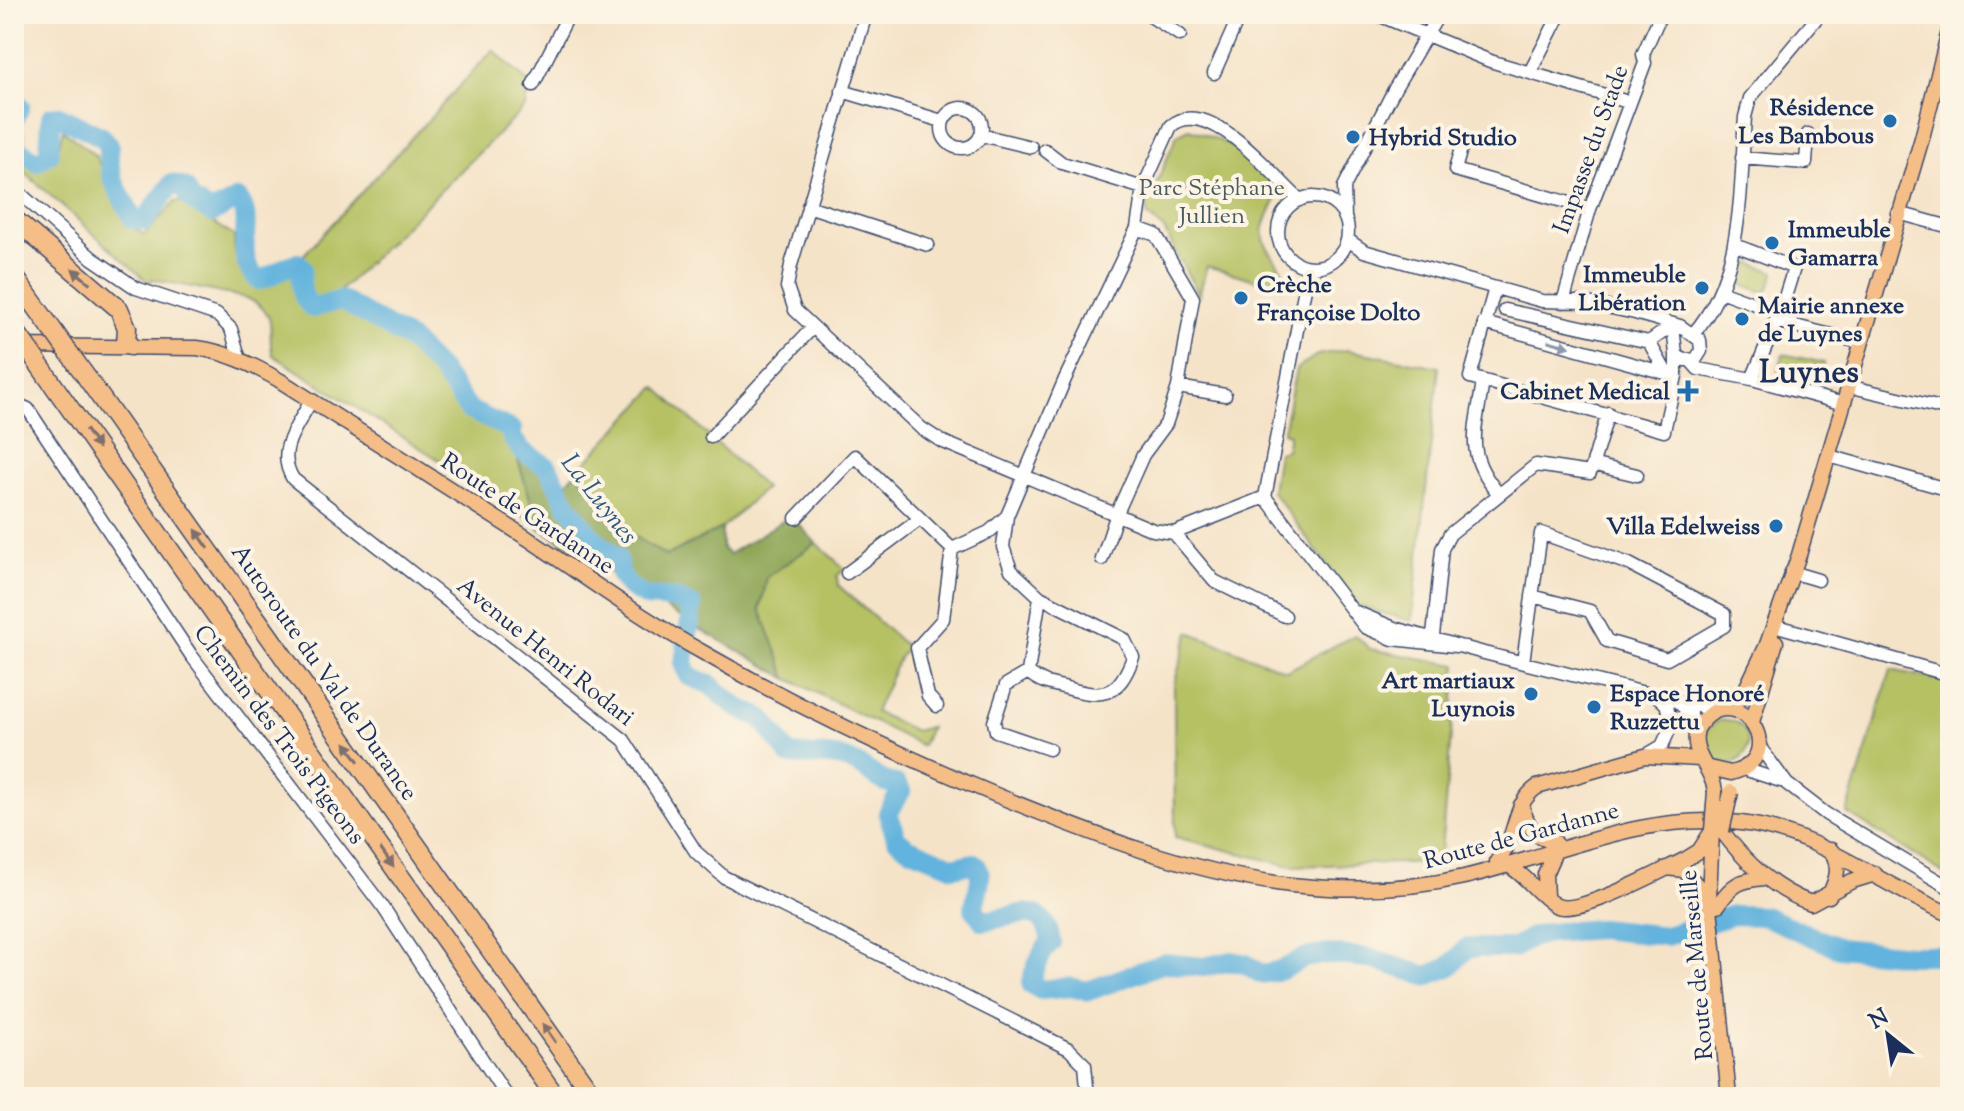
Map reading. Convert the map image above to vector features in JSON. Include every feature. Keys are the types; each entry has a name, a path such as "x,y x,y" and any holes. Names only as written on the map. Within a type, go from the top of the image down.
{"highway":[{"path":"14,219 119,309 128,340 106,348"},
{"name":"Autoroute du Val de Durance","path":"14,276 594,1097"},
{"path":"14,329 556,1097"}],"main road":[{"path":"1696,732 1704,763 1723,792 1759,746 1752,722 1777,626 1843,408 1859,342 1950,27"},
{"name":"Route de Gardanne","path":"128,340 197,348 240,360 311,401 701,652 844,728 1000,797 1120,838 1285,877 1353,882 1405,881 1503,863 1613,824 1662,815 1695,813 1744,817 1790,827 1835,844 1950,908"},
{"path":"14,346 106,348"},
{"path":"1662,755 1742,697 1777,626"},
{"path":"1723,710 1752,722"},
{"path":"1741,770 1723,773 1704,763 1662,755 1645,756 1537,787 1526,795 1521,805 1503,863 1565,909 1583,905 1699,851 1717,831 1765,878 1790,896 1811,903 1852,881 1875,874"},
{"name":"Route de Marseille","path":"1723,792 1712,904 1737,1097"},
{"path":"1521,805 1531,831 1539,839 1556,845 1545,874 1546,896"},
{"name":"Route de Gardanne","path":"1556,845 1615,831 1695,820 1744,823 1787,833 1831,850 1950,914"},
{"path":"1829,896 1838,875 1837,861 1831,850"},
{"path":"1665,868 1684,870 1712,904 1743,880 1765,878"},
{"name":"Route de Marseille","path":"1717,942 1729,1097"}],"street":[{"path":"533,85 569,14"},
{"path":"866,14 787,287 795,310 921,428 941,441 1024,473 1153,530 1174,533 1265,497"},
{"path":"1147,14 1180,35"},
{"path":"1214,73 1240,14"},
{"path":"1336,259 1348,240 1344,187 1439,14"},
{"path":"1530,72 1560,14"},
{"name":"Impasse du Stade","path":"1563,302 1590,209 1645,63 1643,54 1661,14"},
{"path":"1381,15 1490,61 1628,102"},
{"path":"1814,17 1750,98 1745,117 1735,245 1720,291 1695,333 1693,359 1698,369 1757,380 1843,408"},
{"path":"842,91 942,121"},
{"path":"954,109 969,109 981,120 981,135 971,146 956,148 944,138 942,121 954,109"},
{"path":"1028,672 1037,681 1097,697 1116,686 1133,657 1124,639 1040,597 1005,561 1007,516 1137,228 1143,188 1171,126 1186,118 1245,143 1281,184 1300,200"},
{"path":"1742,158 1806,163 1808,134"},
{"path":"981,135 1031,147"},
{"path":"1463,141 1455,170 1590,209"},
{"path":"1045,150 1062,163 1143,188"},
{"path":"1281,184 1285,211 1278,228 1278,240 1305,288"},
{"path":"1285,211 1300,200 1324,199 1344,187"},
{"path":"14,188 92,258 136,288 217,315 231,329 240,360"},
{"path":"1324,199 1345,218"},
{"path":"808,206 928,245"},
{"path":"1898,213 1950,227"},
{"path":"1102,559 1117,513 1143,455 1166,424 1178,387 1193,298 1156,235 1137,228"},
{"path":"1348,240 1364,251 1542,301 1635,313 1695,333"},
{"path":"1735,245 1794,268 1757,380"},
{"path":"1364,251 1315,268 1305,288 1265,497 1365,627 1393,639 1465,647"},
{"path":"1291,260 1315,268"},
{"path":"1495,288 1470,377 1664,431 1676,355 1673,325"},
{"path":"1720,291 1778,317 1859,342"},
{"path":"1505,310 1649,342 1671,375"},
{"path":"1484,323 1671,375"},
{"path":"1649,342 1673,325"},
{"path":"711,437 813,327"},
{"path":"1675,340 1695,333"},
{"path":"1676,355 1693,359"},
{"path":"1671,375 1693,359"},
{"path":"1483,381 1475,456 1478,468 1499,494"},
{"path":"1848,386 1950,410"},
{"path":"1178,387 1225,395"},
{"name":"Avenue Henri Rodari","path":"311,401 286,445 285,462 293,479 624,740 696,852 724,877 1069,1049 1085,1065 1088,1097"},
{"name":"Chemin des Trois Pigeons","path":"14,403 28,409 191,655 383,907 507,1097"},
{"path":"1433,636 1442,549 1450,534 1536,465 1590,473 1595,465 1608,413"},
{"path":"796,518 855,456 952,549"},
{"path":"1829,456 1950,490"},
{"path":"1595,465 1637,475"},
{"path":"952,549 989,532 1007,516"},
{"path":"847,573 920,519"},
{"path":"1174,533 1214,581 1285,616"},
{"path":"1523,662 1532,596 1541,533 1629,564 1724,614 1724,626 1667,659 1607,641 1590,611 1532,596"},
{"path":"937,706 928,696 917,648 943,619 952,549"},
{"path":"1794,573 1818,580"},
{"path":"1028,672 1040,597"},
{"path":"1353,611 1394,628 1465,647 1723,710"},
{"path":"1777,626 1950,675"},
{"path":"1028,672 1006,685 994,722 996,731 1049,749"},
{"path":"1645,756 1662,746 1672,724 1666,704 1653,693"},
{"path":"1673,697 1683,705 1696,732"},
{"path":"1759,746 1787,784"},
{"path":"1741,770 1769,775 1787,784 1826,814 1950,888"}],"green space":[{"path":"493,50 529,83 525,107 334,297 311,305 302,287 303,265 298,261"},
{"name":"Parc Stéphane Jullien","path":"1189,129 1242,152 1264,171 1272,183 1277,198 1263,232 1267,247 1286,277 1283,288 1207,266 1199,295 1163,228 1147,216 1147,206 1177,135"},
{"path":"63,130 96,156 125,221 144,235 179,201 234,236 238,262 253,284 268,282 296,265 299,269 297,285 308,309 339,303 406,340 446,381 468,411 509,432 539,528 490,492 273,355 269,318 258,304 247,298 152,279 149,283 14,163 15,150 42,166 55,161"},
{"path":"1748,262 1775,272 1767,293 1740,284"},
{"path":"1346,350 1439,367 1412,621 1357,606 1272,491 1278,452 1286,450 1289,434 1283,432 1296,369 1317,355"},
{"path":"1783,354 1824,363 1819,386 1778,376"},
{"path":"656,387 765,488 722,528 666,556 625,530 581,477 580,468"},
{"path":"515,435 526,452 546,462 561,489 580,468 581,477 625,530 666,556 722,528 722,548 729,554 791,516 816,543 767,577 760,609 787,678 694,626 539,528 513,443"},
{"path":"816,543 845,569 837,576 838,585 908,648 900,656 875,712 915,731 930,727 922,746 787,678 760,610 767,577"},
{"path":"1189,632 1287,671 1355,635 1370,649 1457,665 1440,862 1291,866 1175,837 1174,685"},
{"path":"1891,670 1950,682 1950,877 1847,813"},
{"path":"1726,720 1741,727 1748,742 1741,757 1726,764 1711,757 1704,742 1711,727"}],"waterway":[{"name":"La Luynes","path":"14,100 20,106 14,120"},
{"name":"La Luynes","path":"14,133 17,148 37,162 49,154 51,117 59,116 102,137 109,145 115,184 133,219 144,221 172,184 185,188 191,200 212,213 238,199 246,218 246,260 259,280 298,263 302,267 303,295 313,308 341,300 410,340 440,370 469,410 512,430 512,438 522,451 548,467 567,504 594,539 617,558 621,576 629,587 646,597 676,599 692,606 684,663 689,676 709,684 738,708 762,718 789,755 840,758 896,784 901,791 888,813 896,838 907,847 954,867 974,863 980,873 974,909 983,921 1016,914 1035,915 1042,919 1051,942 1038,962 1032,980 1032,985 1041,990 1070,987 1088,991 1164,963 1203,967 1232,961 1246,964 1261,974 1282,970 1304,958 1327,954 1368,958 1427,976 1449,967 1467,948 1514,948 1532,937 1548,933 1599,929 1666,936 1733,915 1764,916 1839,948 1909,955 1950,955"}],"place":[{"name":"Résidence Les Bambous","path":"1890,121"},
{"name":"Hybrid Studio","path":"1353,137"},
{"name":"Immeuble Gamarra","path":"1772,243"},
{"name":"Immeuble Libération","path":"1702,288"},
{"name":"Crèche Françoise Dolto","path":"1241,298"},
{"name":"Mairie annexe de Luynes","path":"1742,319"},
{"name":"Cabinet Medical","path":"1688,391"},
{"name":"Villa Edelweiss","path":"1776,526"},
{"name":"Art martiaux Luynois","path":"1531,694"},
{"name":"Espace Honoré Ruzzettu","path":"1594,707"}],"district":[{"name":"Luynes","path":"1809,371"}]}
